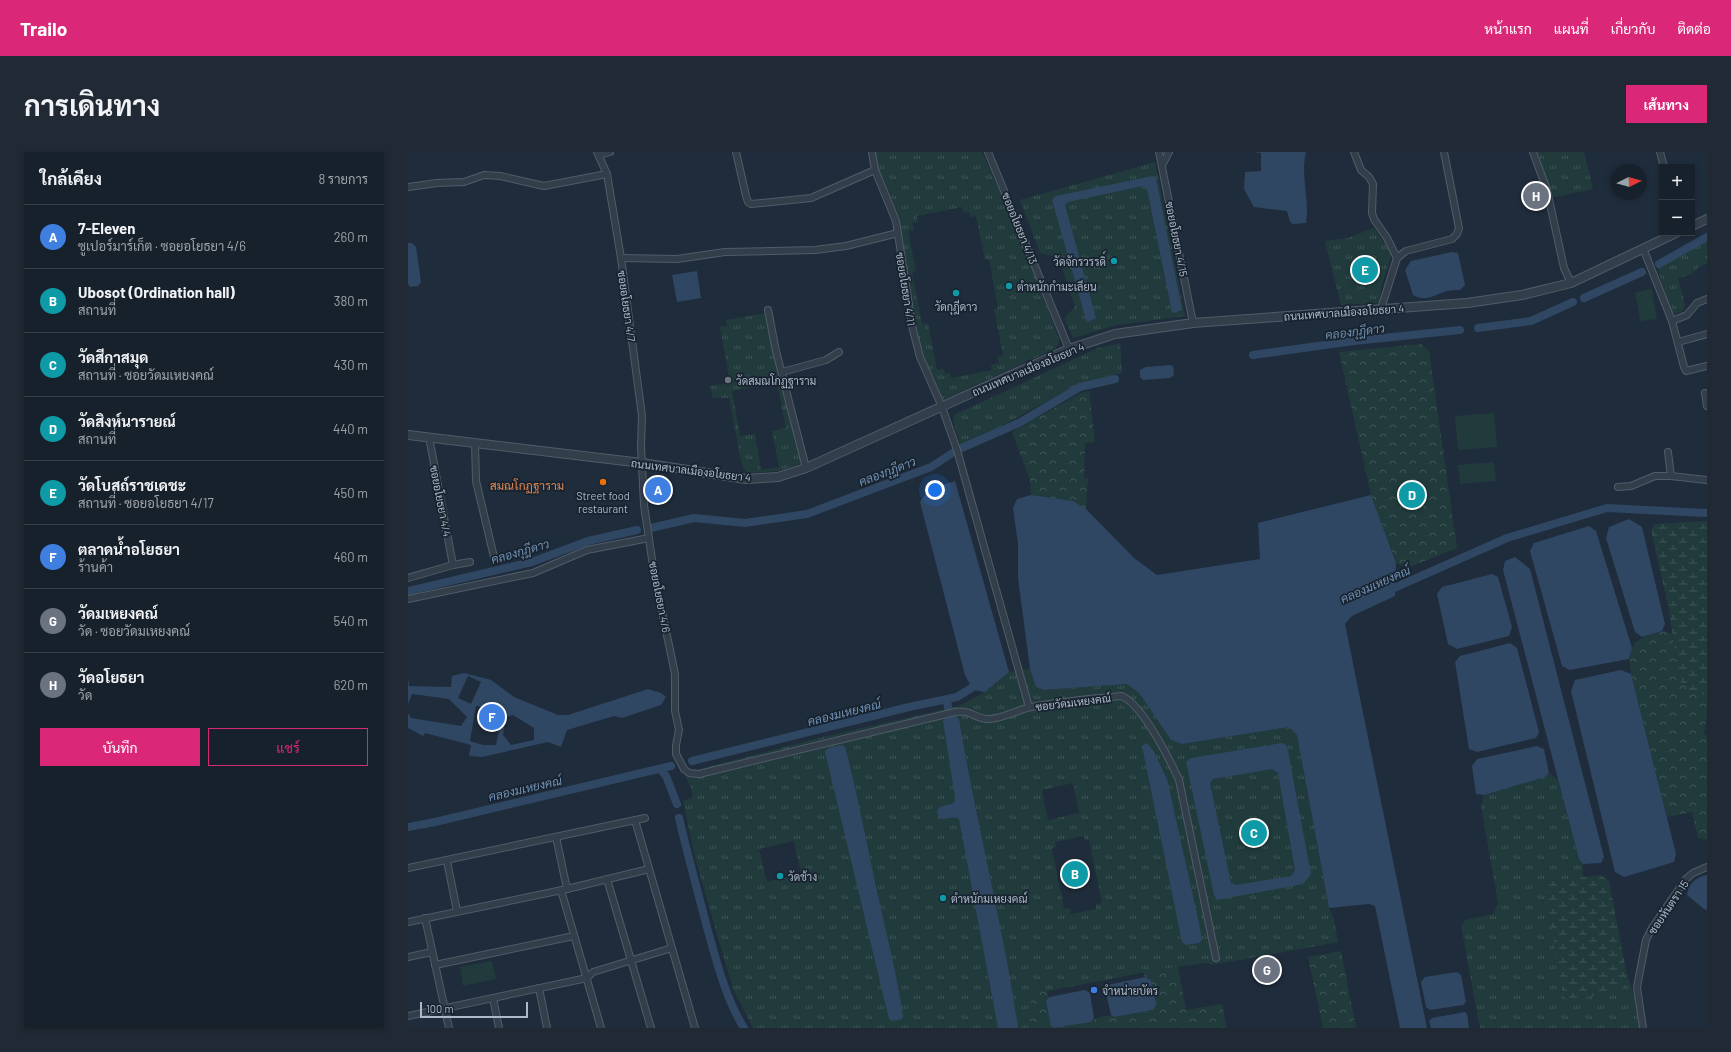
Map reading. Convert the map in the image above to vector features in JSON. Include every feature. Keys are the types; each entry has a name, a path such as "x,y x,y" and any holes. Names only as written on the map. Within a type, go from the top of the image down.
{"street":[{"path":"598,154 610,152"},
{"path":"736,152 746,196 748,202 751,204 811,198 875,170"},
{"name":"ซอยอโยธยา 4/11","path":"872,152 875,170 892,210 898,233 912,330 920,357 942,406"},
{"name":"ซอยอโยธยา 4/13","path":"988,152 1069,349"},
{"path":"1162,165 1169,152"},
{"path":"1354,152 1361,170 1369,177 1373,184 1372,214 1374,219 1387,238 1397,258"},
{"path":"1381,309 1397,258 1406,251 1452,239 1457,234 1458,228 1444,152"},
{"path":"1533,152 1547,190 1564,268 1570,283"},
{"path":"1660,152 1663,164"},
{"name":"ซอยอโยธยา 4/7","path":"598,154 607,174 621,258 642,416 642,463"},
{"name":"ซอยอโยธยา 4/15","path":"1159,154 1193,323"},
{"path":"408,187 437,182 464,182 484,175 500,176 544,186 607,174"},
{"path":"1695,225 1707,219"},
{"path":"621,258 677,259 726,252 815,250 846,246 898,233"},
{"name":"ถนนเทศบาลเมืองอโยธยา 4","path":"408,435 642,463 746,479 778,476 806,468 1069,349 1116,334 1193,323 1467,303 1522,295 1570,283 1669,236"},
{"path":"1643,248 1672,321 1686,371 1707,366"},
{"path":"1672,321 1687,315 1697,303 1707,299"},
{"path":"768,310 806,468"},
{"path":"1678,342 1707,334"},
{"path":"782,372 826,360 839,352"},
{"path":"1705,393 1707,406"},
{"name":"ซอยวัดมเหยงคณ์","path":"942,406 957,450 1029,707 1060,702 1122,696 1130,700 1169,757 1179,780 1216,958"},
{"name":"ซอยอโยธยา 4/4","path":"429,437 453,565"},
{"path":"475,443 476,481 494,557"},
{"path":"1668,452 1671,476"},
{"name":"ซอยอโยธยา 4/6","path":"642,463 644,498 654,573 675,674 676,711 679,730 676,754 684,769 694,775 955,712 963,711 972,713 981,719 988,719 997,718 1029,707"},
{"path":"1618,487 1631,486 1655,476 1671,476 1707,480"},
{"path":"408,599 534,573 587,550 649,538"},
{"path":"408,578 453,565 470,562"},
{"path":"408,868 645,818"},
{"path":"635,820 693,1027"},
{"path":"556,837 564,889 574,936 601,1028"},
{"path":"447,860 457,912"},
{"name":"ซอยหันตรา 15","path":"1643,1028 1637,987 1646,940 1652,928 1686,879 1693,873 1707,867"},
{"path":"408,922 564,889 649,869"},
{"path":"607,879 651,1028"},
{"path":"425,918 449,1028"},
{"path":"435,965 574,936"},
{"path":"408,1016 587,978 593,972 672,948"},
{"path":"408,957 432,952"},
{"path":"539,988 547,1028"},
{"path":"493,998 499,1028"}],"green space":[{"path":"875,152 982,152 1018,233 1059,339 1059,343 1055,349 942,400 939,398 920,348 899,216 879,172","holes":["962,207 964,213 969,212 970,217 976,216 985,259 989,259 998,308 994,309 1003,355 997,357 999,363 991,365 992,370 951,378 950,373 945,374 944,369 937,370 928,323 922,324 912,272 916,271 908,231 914,230 912,223 918,222 917,216"]},
{"path":"1534,152 1584,152 1593,189 1550,198"},
{"path":"1155,162 1185,316 1117,325 1073,338 1064,318 1075,307 1059,258 1040,253 1020,200"},
{"path":"1374,228 1392,254 1382,284 1379,303 1341,305 1325,241 1348,238"},
{"path":"1707,241 1707,264 1700,266 1692,274 1678,278 1685,305 1682,311 1675,314 1671,311 1658,270 1661,266"},
{"path":"1652,289 1657,319 1640,321 1635,292"},
{"path":"773,312 789,415 802,463 778,471 747,473 743,468 729,398 713,398 710,386 730,383 720,327 727,326 726,320","holes":["777,383 786,428 772,431 779,467 761,470 755,434 740,436 732,391"]},
{"path":"1120,343 1122,373 1080,383 961,448 953,419 954,415 1098,348"},
{"path":"1421,344 1429,351 1457,548 1407,568 1396,563 1371,495 1339,352"},
{"path":"1089,391 1095,442 1085,443 1084,478 1088,478 1086,509 1073,501 1031,495 1030,480 1012,432 1081,393"},
{"path":"1494,413 1497,447 1458,450 1455,416"},
{"path":"1494,462 1496,481 1460,484 1458,465"},
{"path":"1707,521 1707,696 1690,691 1679,680 1669,610 1651,530 1655,524"},
{"path":"1662,631 1673,634 1680,680 1690,691 1707,696 1707,716 1704,733 1707,737 1707,840 1698,838 1692,812 1667,817 1631,674 1630,656 1634,644 1645,637"},
{"path":"1030,669 1036,687 1044,690 1127,684 1139,693 1171,740 1182,744 1289,727 1297,735 1329,908 1334,919 1338,942 1212,965 1206,963 1162,969 1033,994 1029,1015 1031,1028 753,1028 733,989 695,858 683,801 693,797 691,788 684,773 831,735 959,706 985,692 1009,672","holes":["1073,783 1079,813 1048,820 1042,790","1084,836 1085,841 1089,840 1102,903 1096,904 1096,909 1071,914 1070,908 1064,909 1052,848 1056,847 1055,842","794,841 801,874 767,882 759,849"]},
{"path":"1549,773 1558,780 1579,859 1583,864 1583,877 1551,881 1622,988 1627,976 1636,1002 1639,1028 1480,1028 1461,926 1465,920 1493,914 1498,903 1481,806 1484,795 1545,777"},
{"path":"1601,875 1609,881 1627,976 1622,988 1570,1002 1563,996 1545,886 1551,881"},
{"path":"1341,951 1356,1028 1323,1028 1308,957"},
{"path":"492,961 496,979 463,986 460,967"},
{"path":"1178,967 1186,1010 1222,1004 1227,1028 1054,1028 1091,1022 1102,1016 1114,1017 1153,1010 1151,980 1145,977 1144,972"},
{"path":"1047,991 1049,997 1046,1001 1054,1028 1031,1028 1029,1015 1032,994"}],"water":[{"path":"1253,152 1306,152 1304,161 1304,179 1307,205 1306,223 1293,224 1290,222 1287,211 1254,207 1244,189 1245,172 1261,171 1261,153"},
{"path":"1152,176 1156,178 1182,310 1174,313 1172,312 1147,189 1143,186 1068,202 1065,205 1096,318 1088,322 1086,320 1052,200 1056,196"},
{"path":"408,243 412,243 416,247 421,282 418,286 410,287 408,284"},
{"path":"1452,252 1458,253 1465,285 1460,290 1442,292 1427,298 1413,295 1405,270 1411,261"},
{"path":"697,271 701,298 677,302 672,275"},
{"path":"1173,366 1174,375 1170,378 1143,380 1140,377 1140,370 1146,367"},
{"path":"955,481 1009,672 985,692 973,690 965,675 920,502 923,497 939,486"},
{"path":"1031,495 1073,501 1086,509 1134,558 1157,575 1260,559 1258,523 1371,495 1396,563 1395,596 1352,616 1345,624 1427,1028 1400,1028 1375,906 1369,904 1329,908 1297,735 1289,727 1182,744 1171,740 1139,693 1127,684 1044,690 1036,687 1030,669 1018,578 1018,544 1013,508 1017,499"},
{"path":"1629,519 1642,527 1665,624 1662,631 1642,637 1635,632 1606,538 1609,527"},
{"path":"1589,526 1596,531 1632,648 1629,659 1570,670 1562,666 1530,551 1534,543"},
{"path":"1515,557 1530,569 1604,857 1601,863 1583,864 1579,859 1503,570 1505,561"},
{"path":"1492,574 1498,577 1512,627 1509,636 1457,649 1448,644 1437,594 1442,587"},
{"path":"1510,643 1517,648 1539,732 1536,738 1477,752 1469,749 1455,662 1460,656"},
{"path":"1621,670 1631,674 1676,854 1674,862 1624,877 1615,872 1571,691 1575,680"},
{"path":"464,673 491,680 514,697 558,715 568,715 648,689 661,693 666,697 661,705 622,718 614,716 567,730 561,747 548,742 482,757 469,756 471,745 425,733 423,736 408,728 408,713 411,718 461,726 467,717 449,699 412,694 408,704 408,676 409,686 451,687 452,676","holes":["468,676 481,682 471,704 458,698","476,706 503,710 496,745 483,745 470,741","513,715 534,728 534,740 511,745 503,735 506,717"]},
{"path":"956,716 959,719 973,797 1005,950 1018,1028 998,1028 959,819 939,818 937,810 940,807 954,803 955,797 943,721 945,718"},
{"path":"1147,743 1154,752 1167,779 1199,923 1202,940 1199,943 1186,945 1182,942 1142,746"},
{"path":"1282,743 1287,746 1311,874 1303,884 1217,900 1214,895 1186,762 1191,758","holes":["1272,769 1278,773 1295,870 1291,876 1236,885 1231,883 1210,783 1213,779"]},
{"path":"842,745 845,747 853,778 900,998 903,1016 902,1019 892,1021 889,1019 825,752 827,749"},
{"path":"1537,746 1544,749 1549,773 1545,777 1484,795 1476,794 1472,766 1477,759"},
{"path":"1707,875 1707,910 1687,895 1693,882 1699,877"},
{"path":"1457,972 1461,975 1466,1002 1463,1005 1430,1010 1426,1007 1421,982 1425,977"},
{"path":"1145,977 1151,980 1156,1005 1153,1010 1114,1017 1111,1015 1105,989 1108,985"},
{"path":"1085,990 1090,993 1094,1018 1091,1022 1054,1028 1051,1026 1046,1001 1049,997"},
{"path":"1465,1012 1467,1014 1469,1028 1431,1028 1429,1021 1432,1018"}],"waterway":[{"name":"คลองกุฎีดาว","path":"1659,264 1707,237"},
{"name":"คลองกุฎีดาว","path":"1584,298 1642,272"},
{"name":"คลองกุฎีดาว","path":"1478,328 1531,321 1573,302"},
{"name":"คลองกุฎีดาว","path":"1253,355 1354,341 1460,330"},
{"name":"คลองกุฎีดาว","path":"651,528 694,518 745,523 807,514 931,467 957,450 1019,423 1080,387 1115,379"},
{"name":"คลองมเหยงคณ์","path":"1385,592 1507,538 1607,508 1707,513"},
{"name":"คลองกุฎีดาว","path":"408,591 532,562 588,541 637,530"},
{"name":"คลองมเหยงคณ์","path":"692,761 909,707 957,697 981,682"},
{"path":"947,699 948,708"},
{"name":"คลองมเหยงคณ์","path":"408,827 435,822 671,766"},
{"path":"660,769 666,776 677,804"},
{"path":"679,818 719,968 727,993 744,1028"}],"place":[{"name":"วัดอโยธยา","path":"1536,196"},
{"name":"วัดจักรวรรดิ์","path":"1114,261"},
{"name":"วัดโบสถ์ราชเดชะ","path":"1365,270"},
{"name":"ตำหนักกำมะเลียน","path":"1009,286"},
{"name":"วัดกุฎีดาว","path":"956,293"},
{"name":"วัดสมณโกฏฐาราม","path":"728,380"},
{"name":"Street food restaurant","path":"603,482"},
{"name":"7-Eleven","path":"658,490"},
{"name":"วัดสิงห์นารายณ์","path":"1412,495"},
{"name":"ตลาดน้ำอโยธยา","path":"492,717"},
{"name":"วัดสีกาสมุด","path":"1254,833"},
{"name":"Ubosot (Ordination hall)","path":"1075,874"},
{"name":"วัดช้าง","path":"780,876"},
{"name":"ตำหนักมเหยงคณ์","path":"943,898"},
{"name":"วัดมเหยงคณ์","path":"1267,970"},
{"name":"จำหน่ายบัตร","path":"1094,990"}],"district":[{"name":"สมณโกฏฐาราม","path":"527,485"}]}
